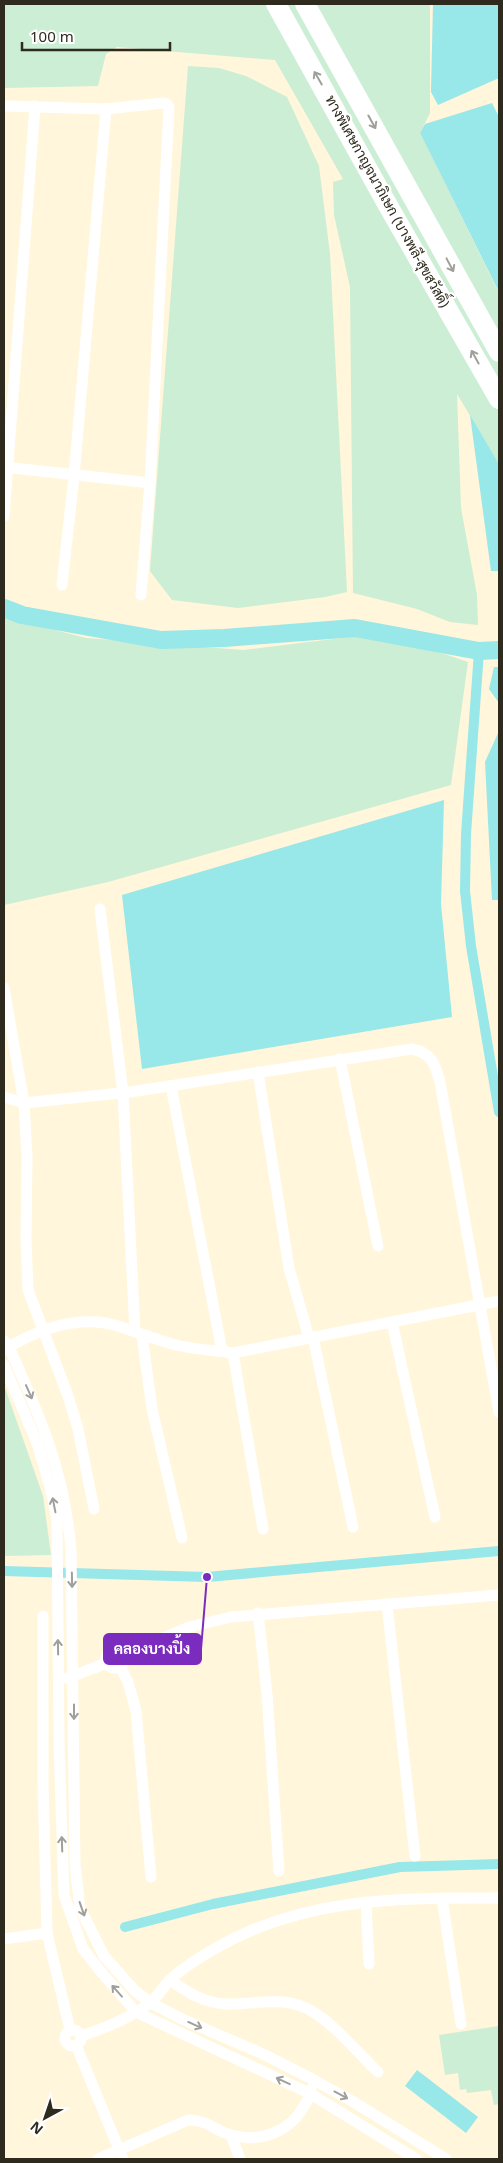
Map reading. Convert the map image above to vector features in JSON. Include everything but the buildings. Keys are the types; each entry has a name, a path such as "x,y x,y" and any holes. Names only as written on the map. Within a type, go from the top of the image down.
{"highway":[{"name":"ทางพิเศษกาญจนาภิเษก (บางพลี-สุขสวัสดิ์)","path":"276,4 386,202 499,399"},
{"name":"ทางพิเศษกาญจนาภิเษก (บางพลี-สุขสวัสดิ์)","path":"306,4 499,352"}],"street":[{"path":"4,106 106,109 163,103 170,107 150,483 142,595"},
{"path":"4,516 5,467 35,106"},
{"path":"62,585 74,476 106,109"},
{"path":"5,467 150,483"},
{"path":"100,910 123,1093 138,1334 152,1409 182,1538"},
{"path":"4,988 24,1103 27,1157 26,1240 28,1290 66,1388 78,1429 94,1509"},
{"path":"4,1097 24,1103 123,1093 412,1049 423,1051 431,1056 440,1082 499,1412"},
{"path":"340,1059 378,1246"},
{"path":"258,1072 289,1268 311,1337 353,1527"},
{"path":"171,1086 228,1352 263,1529"},
{"path":"446,2159 352,2101 312,2079 263,2054 182,2020 151,2003 135,1991 104,1956 80,1908 75,1865 71,1550 66,1504 60,1478 40,1417 6,1346 42,1330 70,1323 92,1322 116,1326 204,1352 228,1352 499,1301"},
{"path":"392,1322 435,1517"},
{"path":"4,1365 37,1443 57,1519 58,1680 64,1895 83,1949 102,1974 136,2012 311,2094 416,2159"},
{"path":"58,1680 107,1663 113,1668 121,1661 189,1627 231,1617 258,1613 499,1595"},
{"path":"387,1604 415,1856"},
{"path":"258,1613 267,1694 279,1871"},
{"path":"43,1616 42,1782 47,1932 70,2030 78,2031 79,2041 121,2155"},
{"path":"121,1661 136,1711 151,1877"},
{"path":"79,2041 112,2027 151,2003 170,1980 216,1948 271,1922 315,1909 366,1902 442,1898 499,1898"},
{"path":"442,1898 461,2024"},
{"path":"366,1902 369,1964"},
{"path":"4,1939 47,1932"},
{"path":"170,1980 188,1993 208,2001 225,2004 273,2001 286,2002 305,2008 320,2017 378,2072"},
{"path":"98,2159 121,2155 188,2120 204,2122 231,2135 250,2138 281,2131 292,2122 311,2094 312,2079"},
{"path":"231,2135 240,2159"}],"green space":[{"path":"4,4 430,4 430,113 420,133 499,293 499,464 457,394 461,508 477,595 478,625 450,622 417,609 353,593 350,287 334,215 333,182 343,179 275,60 117,47 106,54 98,86 4,88"},
{"path":"188,66 219,68 246,76 287,97 319,166 330,254 347,592 325,597 238,608 172,600 150,571"},
{"path":"4,617 86,638 243,650 382,633 468,662 451,785 108,882 4,905"},
{"path":"4,1385 43,1496 51,1555 4,1556"},
{"path":"499,2026 499,2104 494,2105 491,2090 467,2093 466,2089 460,2090 458,2073 445,2075 439,2035"}],"water":[{"path":"433,4 499,4 499,78 438,105 431,92"},
{"path":"492,103 499,117 499,292 420,133 425,124"},
{"path":"470,415 499,464 499,571 491,571"},
{"path":"494,667 499,667 499,703 489,689"},
{"path":"499,731 499,900 492,900 485,762"},
{"path":"444,800 441,904 452,1017 142,1069 122,895"},
{"path":"417,2070 478,2117 466,2133 405,2086"}],"waterway":[{"path":"4,608 22,615 161,640 224,638 355,628 479,651 499,650"},
{"path":"479,651 466,834 465,891 471,946 499,1112"},
{"path":"4,1571 207,1577 499,1551"},
{"path":"125,1927 213,1904 400,1867 499,1864"}],"place":[{"name":"คลองบางปิ้ง","path":"207,1577"}]}
